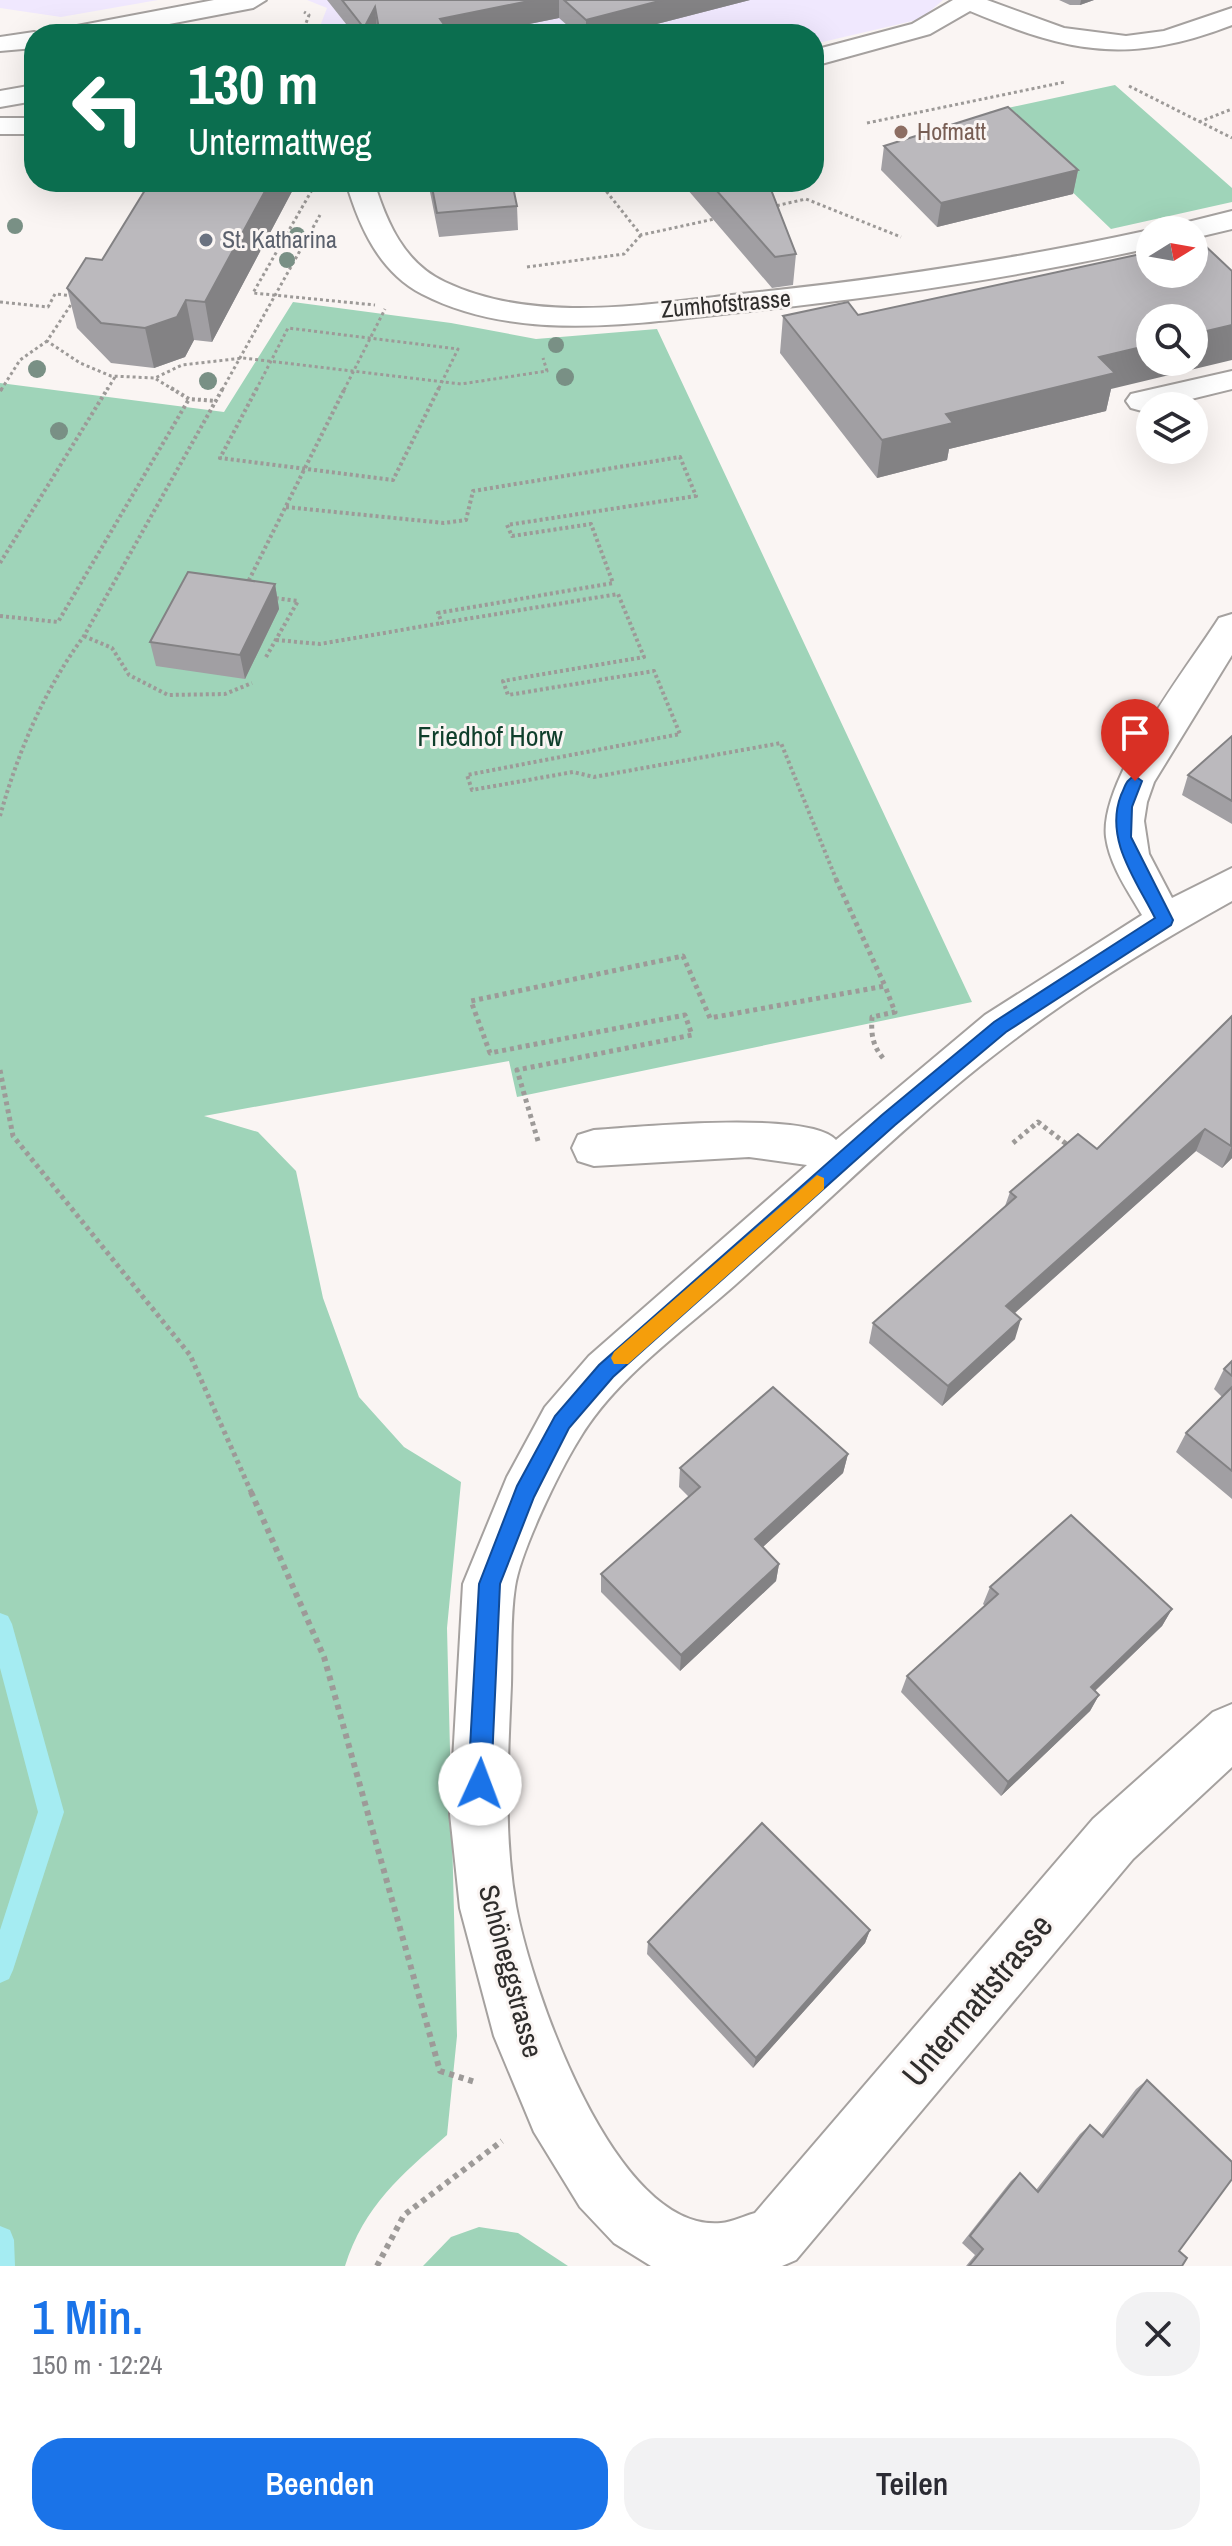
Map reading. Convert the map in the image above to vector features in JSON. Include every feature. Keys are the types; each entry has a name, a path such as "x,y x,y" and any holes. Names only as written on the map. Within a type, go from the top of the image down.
{"street":[{"path":"128,24 252,0"},
{"path":"824,55 921,29 970,1 1065,36 1110,44 1149,43 1232,16"},
{"path":"1,46 24,42"},
{"path":"0,99 24,95"},
{"path":"0,126 24,126"},
{"name":"Zumhofstrasse","path":"363,192 374,226 401,265 432,287 490,308 536,314 662,311 876,290 1032,266 1136,242"},
{"path":"1208,230 1228,234"},
{"path":"1181,392 1232,380"},
{"path":"1165,920 1123,837 1124,807 1135,781 1232,626"},
{"name":"Schöneggstrasse","path":"724,2260 675,2245 636,2221 602,2185 555,2111 524,2036 488,1908 478,1814 489,1584 525,1493 562,1422 606,1371 1000,1027 1165,920 1232,883"},
{"path":"594,1148 749,1139 819,1149"},
{"name":"Untermattstrasse","path":"724,2260 774,2238 1113,1839 1232,1731"}],"path":[{"path":"304,12 309,15 306,24"},
{"path":"867,123 1094,76 1110,44"},
{"path":"1120,82 1232,138"},
{"path":"1199,122 1232,109"},
{"path":"311,192 253,293 386,306"},
{"path":"607,192 641,235"},
{"path":"761,209 806,199 905,239"},
{"path":"0,816 17,756 65,662 84,636 243,358 325,205"},
{"path":"453,296 483,276 501,270 624,254 641,235 731,216"},
{"path":"0,302 48,307 55,294 87,294"},
{"path":"0,391 20,360 47,341 77,296"},
{"path":"242,594 379,319"},
{"path":"288,328 458,349 393,480 220,458 270,361 288,328"},
{"path":"47,341 80,363 116,376 155,378 182,365 243,358 461,384 547,371 544,361"},
{"path":"0,563 116,376"},
{"path":"155,378 189,399 217,401"},
{"path":"0,616 58,622 189,399"},
{"path":"286,507 444,523 466,520 469,496 473,491 680,457 696,496 507,525 512,536 591,524 613,583 438,613 442,623"},
{"path":"276,640 320,644 618,594 644,657 503,681 508,695 654,671 680,734 467,775 472,790 573,772 594,777 781,743 828,861 895,1012 872,1017 871,1031 873,1047 893,1069"},
{"path":"266,657 298,601 270,598"},
{"path":"84,636 112,648 129,675 168,695 225,694 252,683"},
{"path":"594,1148 543,1158 517,1070 692,1035 685,1015 490,1053 471,1001 683,956 710,1018 885,986"},
{"path":"0,1070 13,1136 190,1355 324,1657 440,2071 555,2111"},
{"path":"1013,1143 1038,1122 1074,1150"},
{"path":"377,2266 404,2215 518,2129 555,2111"}],"shaded area":[{"path":"0,0 158,0 61,17 0,8"},
{"path":"307,0 943,0 921,19 824,42 824,24 321,24 327,8"}],"green space":[{"path":"1115,85 1232,188 1232,202 1169,216 1136,216 1136,223 1111,229 989,112"},
{"name":"Friedhof Horw","path":"293,302 451,323 536,339 657,329 972,1002 517,1097 509,1061 204,1116 258,1132 296,1171 323,1298 359,1397 404,1447 461,1482 447,1628 457,2036 447,2135 400,2178 373,2209 345,2266 0,2266 0,383 224,412"},
{"path":"479,2227 518,2233 568,2266 423,2266 451,2237"}],"building":[{"path":"342,0 534,0 440,19 444,24 378,24 375,7 366,24 361,24"},
{"path":"564,0 663,0 586,20"},
{"path":"1008,107 1078,170 941,203 884,146"},
{"path":"144,192 265,192 205,302 186,300 177,317 145,328 101,323 67,288 86,258 102,260"},
{"path":"433,192 514,192 517,206 437,213"},
{"path":"718,192 772,192 796,254 775,257"},
{"path":"1208,248 1232,271 1232,325 1208,331 1208,304 1136,304 1136,348 1099,357 1115,373 946,414 953,423 882,440 783,316 848,302 858,315 1136,255 1136,288 1208,288"},
{"path":"188,572 275,584 240,655 150,642"},
{"path":"1232,736 1232,801 1188,775"},
{"path":"1232,1016 1231,1146 1205,1129 1006,1306 1021,1319 948,1386 873,1323 1016,1197 1010,1192 1078,1134 1097,1149"},
{"path":"1232,1361 1232,1376 1224,1369"},
{"path":"773,1387 848,1454 755,1539 779,1564 681,1655 601,1574 700,1487 680,1468"},
{"path":"1232,1387 1232,1471 1186,1433"},
{"path":"1071,1515 1172,1609 1091,1687 1099,1695 1008,1782 907,1676 998,1594 990,1587"},
{"path":"762,1823 870,1930 756,2058 648,1942"},
{"path":"1147,2080 1232,2162 1232,2179 1179,2251 1187,2258 1182,2266 969,2266 983,2249 970,2236 1020,2173 1038,2192 1090,2125 1103,2137"}],"waterway":[{"path":"0,1624 51,1812 0,1970"},
{"path":"0,2240 1,2266"}],"slow traffic":[{"path":"621,1358 817,1183"}],"place":[{"name":"Hofmatt","path":"901,132"},
{"name":"St. Katharina","path":"206,240"}],"route":[{"path":"480,1784 489,1584 525,1493 562,1422 606,1371 889,1120 1000,1027 1165,920 1123,837 1124,807 1135,781"}]}
